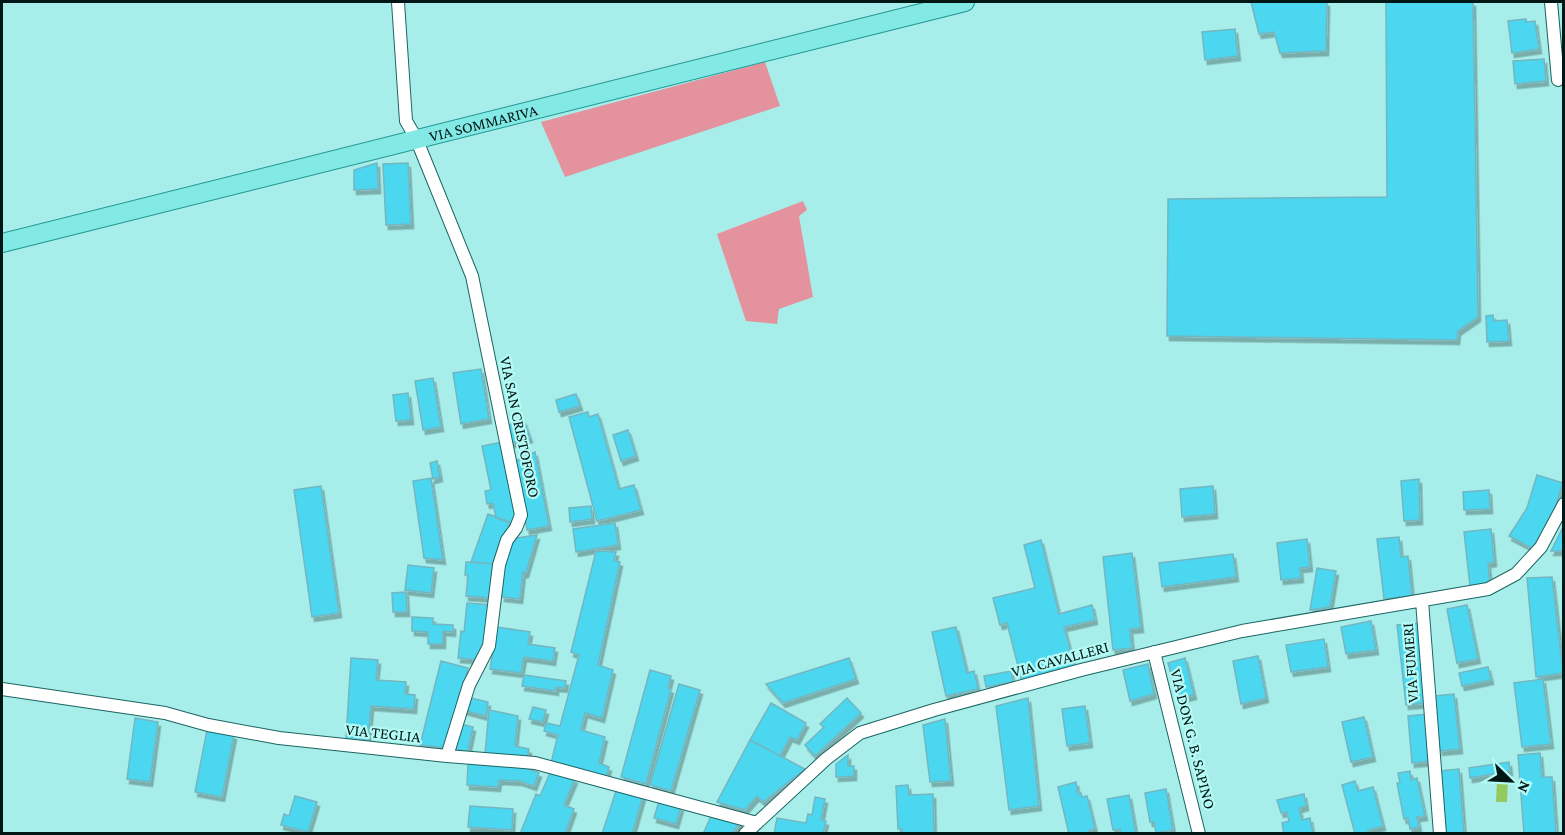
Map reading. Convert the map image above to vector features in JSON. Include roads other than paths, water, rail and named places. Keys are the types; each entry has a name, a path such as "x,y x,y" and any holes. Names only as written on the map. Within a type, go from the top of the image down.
{"main road":[{"name":"VIA SOMMARIVA","path":"2,243 965,2"}],"street":[{"name":"VIA SAN CRISTOFORO","path":"398,2 406,121 416,138 472,276 521,515 516,528 507,540 499,565 489,645 469,686 447,756"},
{"path":"1551,2 1558,80"},
{"name":"VIA FUMERI","path":"1440,834 1422,601 1488,589 1516,574 1541,547 1563,504"},
{"name":"VIA CAVALLERI","path":"745,834 826,759 860,733 945,706 1242,631 1422,601"},
{"name":"VIA DON G. B. SAPINO","path":"1154,652 1199,834"},
{"name":"VIA TEGLIA","path":"2,689 165,713 248,734 447,756 535,763 757,823"}]}
